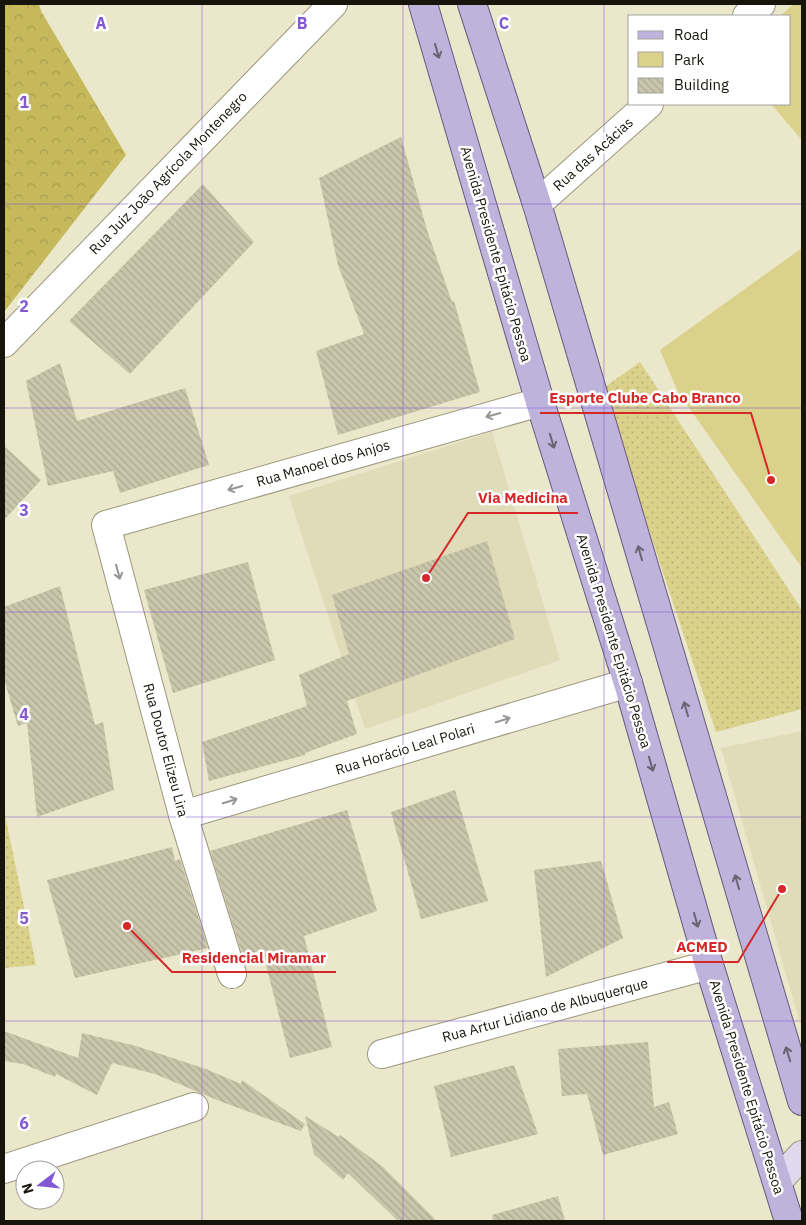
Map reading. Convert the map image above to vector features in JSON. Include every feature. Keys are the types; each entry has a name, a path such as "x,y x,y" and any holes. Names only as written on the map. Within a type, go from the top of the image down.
{"main road":[{"name":"Avenida Presidente Epitácio Pessoa","path":"423,4 540,402 628,682 708,965 788,1221"},
{"path":"472,4 536,204 802,1101"},
{"path":"777,1182 802,1155"}],"street":[{"name":"Rua Juiz João Agrícola Montenegro","path":"4,343 333,4"},
{"path":"748,15 761,4"},
{"name":"Rua das Acácias","path":"536,204 648,105"},
{"name":"Rua Manoel dos Anjos","path":"106,525 540,402"},
{"name":"Rua Doutor Elizeu Lira","path":"106,525 183,815 232,974"},
{"name":"Rua Horácio Leal Polari","path":"183,815 628,682"},
{"name":"Rua Artur Lidiano de Albuquerque","path":"382,1054 708,965"},
{"path":"4,1169 194,1107"}],"shaded area":[{"path":"492,432 560,660 365,729 289,496"},
{"path":"802,731 802,1030 721,748"}],"green space":[{"path":"4,4 39,4 41,11 126,155 4,312"},
{"path":"794,4 802,4 802,140 772,105 791,105 791,15 781,15"},
{"path":"802,248 802,568 678,392 660,350"},
{"path":"640,362 802,610 802,709 716,732 602,389"},
{"path":"4,810 36,965 4,968"}],"building":[{"path":"401,137 427,230 452,302 454,301 480,392 338,435 316,351 364,334 338,265 319,178"},
{"path":"203,184 254,242 130,374 69,321"},
{"path":"60,363 77,421 185,388 209,465 120,493 113,471 48,486 26,381"},
{"path":"4,446 41,480 4,520"},
{"path":"487,541 515,639 347,701 357,734 305,753 305,755 209,781 202,742 307,706 299,675 349,654 332,595"},
{"path":"248,562 275,660 173,693 144,590"},
{"path":"60,586 95,725 103,722 114,790 37,817 27,723 18,726 4,679 4,607"},
{"path":"455,790 488,901 421,919 391,812"},
{"path":"347,810 377,911 304,936 332,1047 290,1058 262,950 243,957 210,851"},
{"path":"172,847 175,861 180,859 208,948 75,978 47,880"},
{"path":"601,861 623,938 546,977 534,870"},
{"path":"4,1031 78,1058 82,1033 136,1046 206,1069 241,1084 242,1080 305,1124 301,1131 222,1102 155,1074 112,1063 97,1095 56,1074 55,1077 23,1064 4,1061"},
{"path":"648,1042 654,1107 669,1102 678,1134 603,1155 587,1094 562,1096 558,1049"},
{"path":"514,1065 538,1134 451,1157 434,1086"},
{"path":"305,1116 339,1137 340,1135 383,1167 437,1221 398,1221 348,1173 343,1180 314,1154"},
{"path":"558,1196 565,1221 493,1221 492,1215"}],"place":[{"name":"Esporte Clube Cabo Branco","path":"771,480"},
{"name":"Via Medicina","path":"426,578"},
{"name":"ACMED","path":"782,889"},
{"name":"Residencial Miramar","path":"127,926"}]}
